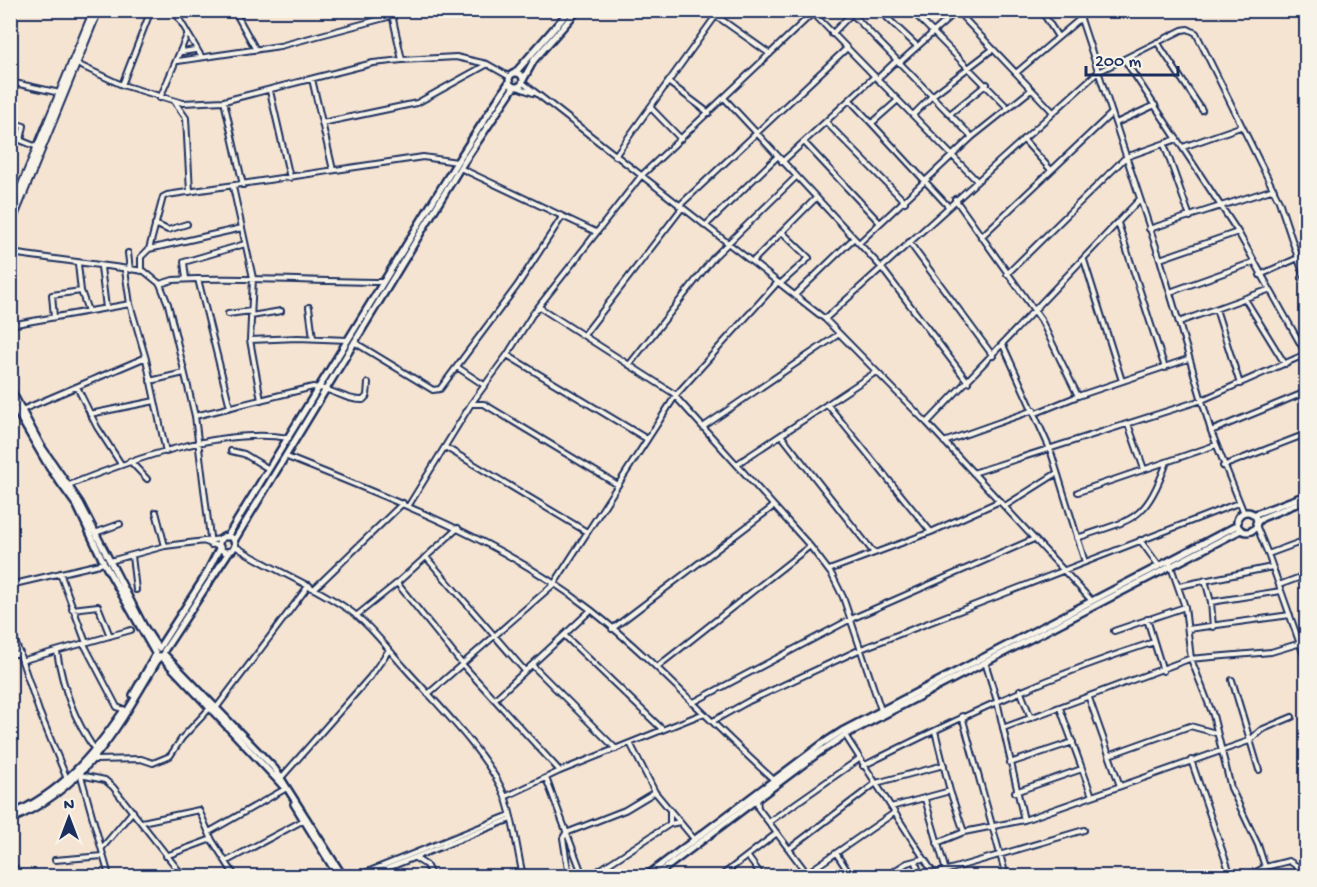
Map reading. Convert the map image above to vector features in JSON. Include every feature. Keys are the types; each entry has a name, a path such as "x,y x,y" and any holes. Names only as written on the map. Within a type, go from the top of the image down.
{"main road":[{"path":"10,214 94,10"},
{"path":"10,226 98,10"},
{"path":"352,341 384,282 513,81 570,10"},
{"path":"523,81 534,60 578,10"},
{"path":"513,81 520,75 523,81"},
{"path":"513,81 523,81"},
{"path":"10,815 36,803 68,780 96,751 160,652 233,547 287,457 324,388 459,165"},
{"path":"10,388 52,464 69,485 95,533 107,562"},
{"path":"10,820 37,808 81,775 95,760 204,578 224,538 324,388"},
{"path":"10,400 49,467 76,506 160,652 281,778 343,876"},
{"path":"655,876 822,744 984,662 1159,566 1171,563 1236,525 1244,513 1254,515 1306,495"},
{"path":"646,876 694,839 749,805 845,735 876,716 881,710 1171,563 1241,530 1251,532 1262,518 1306,500"},
{"path":"1254,515 1256,524"},
{"path":"1238,522 1241,530"},
{"path":"224,538 233,547"},
{"path":"220,547 233,547"},
{"path":"214,707 285,789 338,876"}],"street":[{"path":"122,85 151,10"},
{"path":"174,10 195,50 201,56"},
{"path":"234,10 256,50"},
{"path":"391,10 402,60"},
{"path":"708,10 770,54"},
{"path":"615,156 720,10"},
{"path":"879,10 917,46"},
{"path":"911,10 987,84 1008,108"},
{"path":"1041,10 1058,37"},
{"path":"1078,10 1160,260 1210,431 1244,513"},
{"path":"782,162 850,100 958,11 1053,112"},
{"path":"409,505 480,390 507,355 538,307 641,176 815,12 832,34 977,181"},
{"path":"832,34 854,12 898,62 951,113 972,137"},
{"path":"178,61 304,41 392,16"},
{"path":"1016,73 1081,18"},
{"path":"825,319 1098,72 1182,30 1196,33 1240,127 1274,189 1306,282"},
{"path":"160,98 188,35"},
{"path":"1157,42 1202,110"},
{"path":"584,335 680,207 755,133 847,48"},
{"path":"913,115 933,95 993,49"},
{"path":"182,52 195,50"},
{"path":"76,64 122,85 160,98 174,101 224,102 270,92 373,63 456,57 487,64 537,94"},
{"path":"974,473 1202,400 1306,354 1268,290 1238,232 1124,59"},
{"path":"322,123 417,103 487,64"},
{"path":"312,79 333,170"},
{"path":"523,81 615,156 825,319 927,423 1093,603"},
{"path":"10,82 60,93"},
{"path":"668,82 709,113"},
{"path":"951,113 987,84"},
{"path":"859,243 972,137 1031,90"},
{"path":"270,92 290,178"},
{"path":"725,99 881,267 968,381"},
{"path":"850,100 948,206"},
{"path":"872,123 898,100"},
{"path":"174,101 186,118 190,192"},
{"path":"224,102 243,185"},
{"path":"1116,123 1155,105"},
{"path":"650,107 681,139"},
{"path":"981,237 1112,113"},
{"path":"10,122 24,126 21,140"},
{"path":"826,122 905,201"},
{"path":"1183,147 1240,127"},
{"path":"10,136 38,147"},
{"path":"1023,139 1052,170"},
{"path":"1007,274 1126,157 1178,139"},
{"path":"804,142 880,223"},
{"path":"1164,144 1190,217"},
{"path":"705,226 777,157"},
{"path":"141,271 141,257 149,249 163,197 423,158 459,165 596,232"},
{"path":"629,365 727,243 796,177"},
{"path":"233,187 252,278 250,340 261,400"},
{"path":"1149,229 1274,189"},
{"path":"752,262 816,198"},
{"path":"955,199 1046,330 1078,396"},
{"path":"927,423 1140,200"},
{"path":"250,340 313,338 352,341 434,390 440,389 517,286 562,217"},
{"path":"1118,223 1165,368"},
{"path":"155,224 168,230 187,224"},
{"path":"149,249 242,228"},
{"path":"428,694 554,584 675,395 779,283 809,258 782,232"},
{"path":"1160,260 1238,232"},
{"path":"795,295 854,238"},
{"path":"909,242 993,356"},
{"path":"186,279 184,262 245,244"},
{"path":"10,253 141,271 160,284 165,293 195,416 211,542"},
{"path":"128,254 130,304 145,358 166,452"},
{"path":"1260,275 1298,258"},
{"path":"1084,260 1122,381"},
{"path":"1170,292 1254,262"},
{"path":"78,264 81,291 88,311"},
{"path":"101,267 106,309"},
{"path":"160,284 186,279 252,278 384,282"},
{"path":"198,279 230,407"},
{"path":"1179,322 1268,290"},
{"path":"54,317 52,295 81,291"},
{"path":"1245,299 1285,364"},
{"path":"10,325 130,304"},
{"path":"309,307 313,338"},
{"path":"538,307 675,395 810,546 829,570 843,597 881,710"},
{"path":"1216,309 1240,384"},
{"path":"228,314 281,311"},
{"path":"703,427 839,334"},
{"path":"1003,344 1050,449 1085,562"},
{"path":"507,355 647,439"},
{"path":"21,410 145,358"},
{"path":"944,442 1188,359"},
{"path":"457,367 484,385"},
{"path":"736,464 876,372"},
{"path":"150,381 184,373"},
{"path":"195,416 324,388 348,398 363,400 367,396 368,383"},
{"path":"77,387 90,414 120,464"},
{"path":"480,390 484,404"},
{"path":"1210,431 1306,392"},
{"path":"90,414 154,401"},
{"path":"471,404 484,404 618,485"},
{"path":"827,404 931,532"},
{"path":"1128,424 1144,469"},
{"path":"1223,466 1306,434"},
{"path":"781,435 874,553"},
{"path":"69,485 120,464 199,443 275,436 290,438"},
{"path":"1078,492 1216,445"},
{"path":"445,447 587,532"},
{"path":"231,451 244,454 270,470"},
{"path":"287,457 409,505 458,528 554,584 591,610 657,667 702,714 713,721 733,744 774,780"},
{"path":"130,461 147,479"},
{"path":"1077,538 1138,515 1155,493 1167,462"},
{"path":"1005,506 1057,473"},
{"path":"829,570 931,532 1000,501"},
{"path":"315,588 403,503"},
{"path":"713,721 748,701 861,649 1238,503"},
{"path":"612,629 774,506"},
{"path":"156,512 165,546"},
{"path":"95,533 120,524"},
{"path":"1256,524 1269,554 1306,661"},
{"path":"356,616 426,558 458,528"},
{"path":"211,542 224,538"},
{"path":"692,703 851,619 1034,539"},
{"path":"1140,540 1159,566"},
{"path":"1269,554 1306,540"},
{"path":"10,585 165,546 203,541 220,547"},
{"path":"657,667 810,546"},
{"path":"233,547 315,588 356,616 428,694 483,760 505,797 523,876"},
{"path":"132,556 136,590"},
{"path":"426,558 525,671"},
{"path":"1171,563 1185,607 1191,659 1213,715 1232,788 1258,845 1265,867"},
{"path":"1179,586 1272,567"},
{"path":"60,573 85,644 117,706 124,710"},
{"path":"1279,585 1306,575"},
{"path":"1204,580 1211,602 1213,627"},
{"path":"397,583 462,664 496,698 560,771"},
{"path":"95,760 141,759 153,763 170,756 182,738 214,707 309,585"},
{"path":"1211,602 1281,591"},
{"path":"72,609 98,606 110,636"},
{"path":"1114,631 1185,607"},
{"path":"496,698 591,610"},
{"path":"1188,629 1290,615"},
{"path":"1147,619 1162,671"},
{"path":"10,626 24,660 39,711 68,780"},
{"path":"24,660 131,630"},
{"path":"564,635 662,729"},
{"path":"863,766 962,716 1020,690 1092,662 1154,642"},
{"path":"1003,728 1191,659 1271,652 1301,643"},
{"path":"281,778 370,677 389,650"},
{"path":"57,652 63,686 72,711 79,728 96,751"},
{"path":"10,655 20,653"},
{"path":"984,662 997,700 1024,820"},
{"path":"532,665 616,749"},
{"path":"1232,680 1259,770"},
{"path":"1020,690 1031,718"},
{"path":"1089,698 1120,786"},
{"path":"1060,708 1092,796"},
{"path":"505,797 560,771 702,714"},
{"path":"962,716 1005,876"},
{"path":"937,843 964,832 1024,820 1221,751 1249,741 1261,730 1292,717"},
{"path":"1109,755 1190,726 1216,733"},
{"path":"935,731 950,791 964,832"},
{"path":"845,735 922,859 934,874 947,873 1000,854 1084,830"},
{"path":"1010,763 1073,742"},
{"path":"630,744 655,792 694,839"},
{"path":"769,822 859,759"},
{"path":"1191,760 1231,876"},
{"path":"789,849 876,783 944,765"},
{"path":"1016,792 1082,769"},
{"path":"109,876 81,775 105,780 142,822 183,876"},
{"path":"546,778 583,876"},
{"path":"208,831 285,789"},
{"path":"891,807 925,800 950,791"},
{"path":"569,876 563,838 566,833 625,810 655,792"},
{"path":"757,799 758,808 808,875 894,813"},
{"path":"925,800 947,873"},
{"path":"749,805 758,808"},
{"path":"142,822 198,810 235,876"},
{"path":"670,810 670,824"},
{"path":"102,848 133,811"},
{"path":"368,876 510,817"},
{"path":"357,876 510,817"},
{"path":"227,861 304,820"},
{"path":"590,876 670,824 680,822"},
{"path":"721,876 777,833"},
{"path":"166,856 209,840"},
{"path":"426,865 429,852"},
{"path":"836,853 850,876"},
{"path":"55,860 104,856"},
{"path":"748,857 762,876"},
{"path":"415,858 426,865 432,876"},
{"path":"886,876 907,863 922,859"},
{"path":"10,861 21,876"},
{"path":"1249,876 1265,867 1289,861 1306,872"},
{"path":"916,862 920,876"}]}
